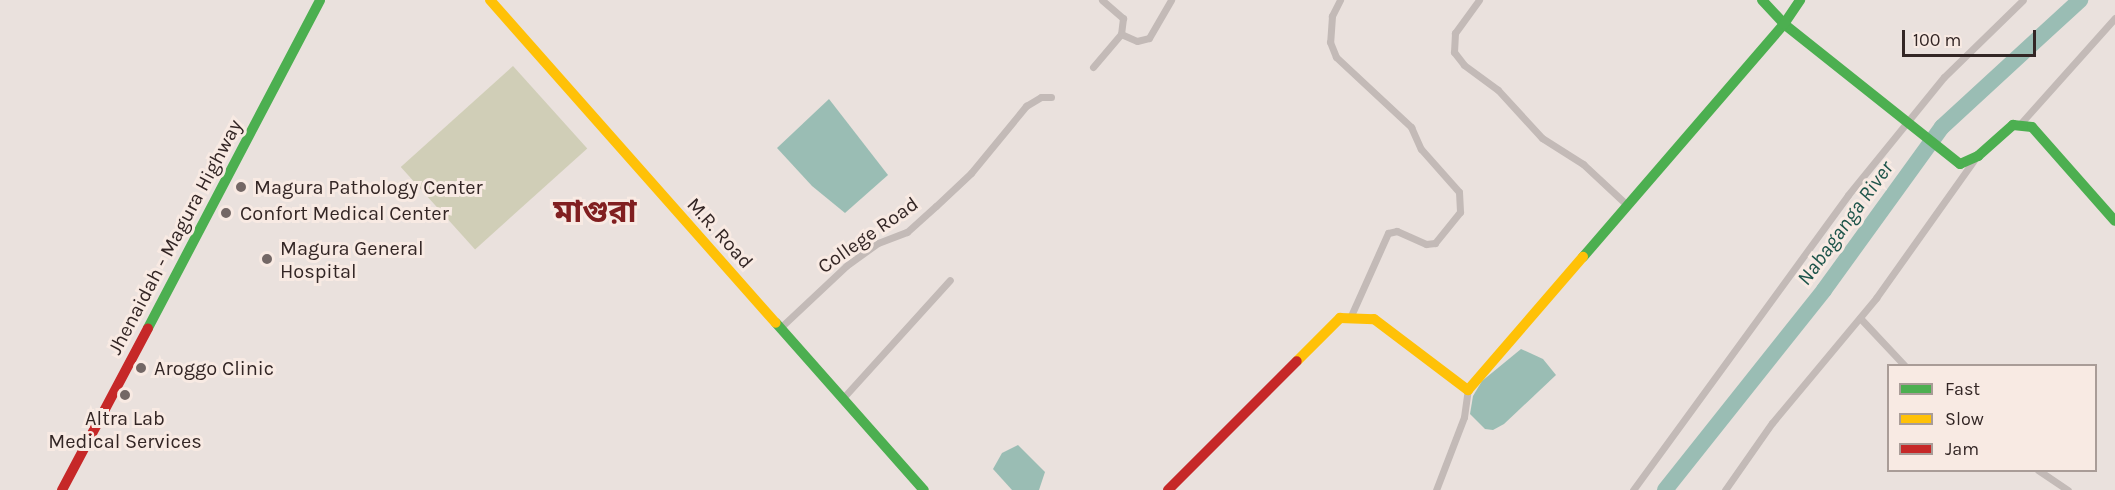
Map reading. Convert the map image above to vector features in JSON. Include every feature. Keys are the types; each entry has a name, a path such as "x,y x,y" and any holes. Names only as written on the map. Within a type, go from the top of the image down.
{"main road":[{"name":"Jhenaidah - Magura Highway","path":"62,490 320,0"},
{"name":"M.R. Road","path":"489,0 924,490"},
{"path":"1761,0 1784,24 1947,156 1960,164 1978,156 2005,131 2021,123 2032,127 2115,221"},
{"path":"1168,490 1340,318 1374,319 1468,390 1784,24 1800,0"}],"street":[{"path":"1093,67 1121,34 1124,18 1102,0"},
{"path":"1121,34 1137,40 1149,38 1171,0"},
{"path":"1340,0 1332,16 1330,42 1336,57 1411,127 1421,149 1460,192 1460,212 1435,243 1426,244 1397,231 1388,233 1350,318"},
{"path":"1479,0 1455,33 1454,52 1464,65 1492,85 1542,138 1583,164 1627,205"},
{"path":"1633,490 1848,195 1913,127 1955,65 2023,0"},
{"path":"2021,123 2115,18"},
{"name":"College Road","path":"780,328 846,266 878,243 907,232 936,206 971,173 1026,106 1041,97 1051,97"},
{"path":"1725,490 1772,423 1860,318 1978,156"},
{"path":"843,398 950,280"},
{"path":"1860,318 1903,364"},
{"path":"1436,490 1464,417 1468,390"},
{"path":"2040,472 2068,490"}],"shaded area":[{"path":"513,66 587,148 475,250 401,167"}],"water":[{"path":"829,99 888,175 845,213 812,186 777,148"},
{"path":"1521,349 1543,359 1556,375 1504,424 1493,430 1485,429 1470,414 1473,396 1482,381"},
{"path":"1018,445 1045,472 1039,490 1012,490 993,469 1002,453"}],"waterway":[{"name":"Nabaganga River","path":"1665,490 1824,290 1942,127 2080,0"}],"traffic: fast":[{"path":"148,328 320,0"},
{"path":"1762,0 1784,24 1960,164 1978,156 2013,125 2032,127 2115,221"},
{"path":"1583,257 1784,24 1800,0"},
{"path":"776,323 924,490"}],"traffic: slow":[{"path":"490,0 776,323"},
{"path":"1297,361 1340,318 1374,319 1468,390 1583,257"}],"traffic: jam":[{"path":"62,490 148,328"},
{"path":"1168,490 1297,361"}],"place":[{"name":"Magura Pathology Center","path":"241,187"},
{"name":"Confort Medical Center","path":"226,213"},
{"name":"Magura General Hospital","path":"267,259"},
{"name":"Aroggo Clinic","path":"141,368"},
{"name":"Altra Lab Medical Services","path":"125,395"}],"district":[{"name":"মাগুরা","path":"595,212"}]}
